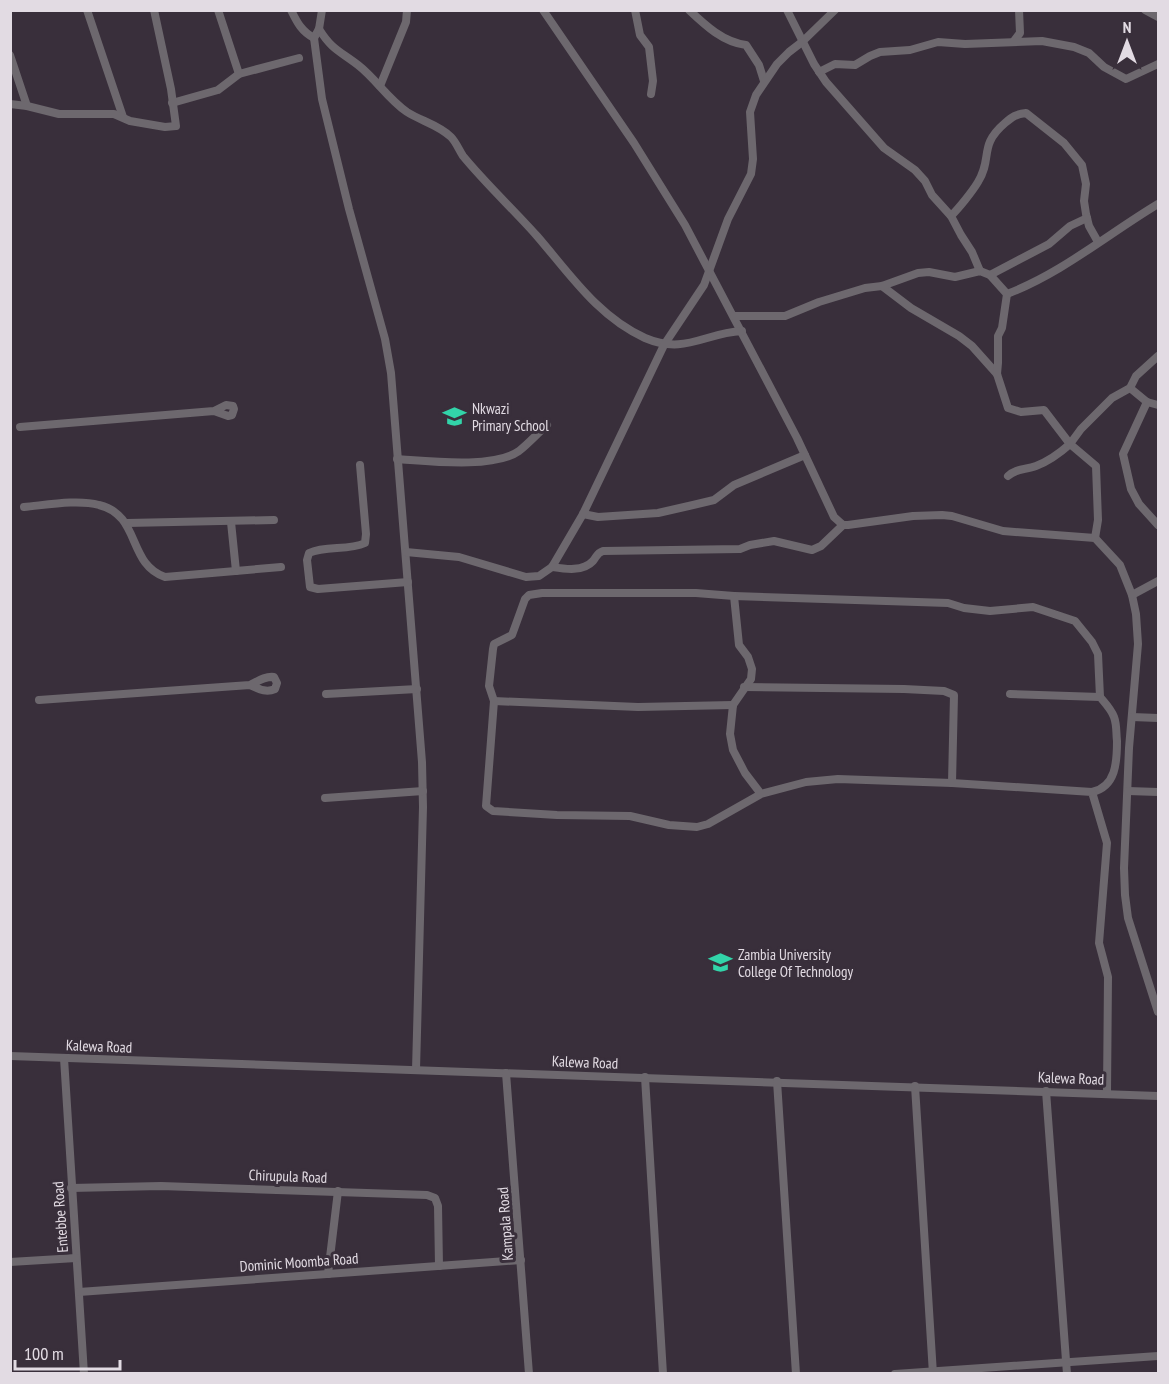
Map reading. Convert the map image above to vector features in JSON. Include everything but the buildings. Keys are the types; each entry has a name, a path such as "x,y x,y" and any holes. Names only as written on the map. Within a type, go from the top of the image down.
{"street":[{"path":"87,10 123,117"},
{"path":"10,104 59,114 114,114 130,121 174,127 178,124 154,10"},
{"path":"218,10 240,74"},
{"path":"291,10 297,24 305,33 314,38"},
{"path":"322,10 319,29 314,38 328,127 385,339 391,373 417,689 423,791 416,1070"},
{"path":"380,86 406,22 407,10"},
{"path":"543,10 634,143 685,225 742,331 834,517 843,525"},
{"path":"634,10 640,34 649,47 653,81 651,94"},
{"path":"689,10 702,23 727,40 746,45 759,65 764,81"},
{"path":"787,10 819,72 884,148 915,170 925,181 932,195 951,216 980,271"},
{"path":"406,552 459,557 526,577 539,576 552,567 583,514 664,345 704,285 728,219 751,174 753,159 750,112 764,81 789,52 835,10"},
{"path":"1014,41 1020,33 1019,10"},
{"path":"1145,10 1158,17"},
{"path":"319,29 328,44 358,65 396,104 451,137 463,155 538,237 577,285 623,326 644,338 664,345 685,345 725,332 742,331"},
{"path":"819,72 835,64 855,65 880,52 910,50 932,43 1042,40 1089,53 1104,68 1126,80 1158,64"},
{"path":"10,56 27,106"},
{"path":"172,103 218,90 240,74 299,58"},
{"path":"951,216 978,182 984,169 991,136 1015,115 1026,113 1064,143 1082,165 1086,184 1084,201 1087,218 1098,242"},
{"path":"1095,538 1098,520 1096,466 1070,444 1044,410 1022,412 1008,408 997,374 998,336 1002,328 1004,303 1007,294 1048,277 1158,204"},
{"path":"990,276 1049,244 1070,226 1087,218"},
{"path":"734,316 785,316 819,302 865,288 882,286 918,273 929,272 955,277 980,271 990,276 1007,294"},
{"path":"882,286 911,308 959,336 972,346 997,374"},
{"path":"1008,476 1012,472 1041,463 1063,451 1112,398 1130,388 1136,376 1158,356"},
{"path":"1130,388 1147,402 1158,405"},
{"path":"1147,402 1123,454 1131,489 1139,504 1158,525"},
{"path":"20,427 214,411"},
{"path":"398,459 473,461 501,459 518,451 546,424"},
{"path":"583,514 598,517 658,513 693,506 714,500 734,485 805,455"},
{"path":"360,465 365,543 309,553 307,560 310,587 318,589 408,582"},
{"path":"24,507 88,503 99,505 118,514 127,523 145,564 158,575 174,578 281,567"},
{"path":"552,567 574,569 583,567 591,564 597,554 603,551 740,549 774,541 812,550 821,546 843,525 913,516 952,516 1003,531 1095,538 1120,565 1136,614 1138,644 1128,790 1125,895 1128,918 1158,1012"},
{"path":"127,523 274,520"},
{"path":"231,522 236,571"},
{"path":"1131,595 1158,581"},
{"path":"542,593 696,593 734,597 948,603 990,611 1033,607 1075,621 1092,642 1098,654 1100,697 1109,709 1116,725 1116,768 1106,785 1101,790 1092,792 952,783 838,779 806,782 760,794 708,824 697,827 669,825 630,816 557,816 493,811 486,806 494,701 489,686 494,644 512,634 521,606 529,596 542,593"},
{"path":"734,597 739,645 753,669 752,679 733,705 730,734 733,750 745,773 760,794"},
{"path":"39,700 250,685"},
{"path":"744,687 904,689 944,691 954,695 952,783"},
{"path":"326,694 417,689"},
{"path":"1011,694 1100,697"},
{"path":"494,701 638,707 733,705"},
{"path":"1132,717 1158,718"},
{"path":"1128,790 1158,792"},
{"path":"325,798 423,791"},
{"path":"1092,792 1107,843 1099,943 1108,977 1107,1093"},
{"name":"Kalewa Road","path":"10,1056 1158,1096"},
{"name":"Entebbe Road","path":"64,1058 84,1374"},
{"name":"Kampala Road","path":"506,1073 529,1374"},
{"path":"645,1077 663,1374"},
{"path":"777,1081 796,1374"},
{"path":"915,1086 933,1373"},
{"path":"1046,1091 1067,1374"},
{"name":"Chirupula Road","path":"71,1188 161,1186 427,1195 435,1198 438,1206 439,1266"},
{"path":"328,1274 338,1191"},
{"path":"10,1262 76,1258"},
{"name":"Dominic Moomba Road","path":"79,1292 521,1260"},
{"path":"895,1374 1158,1356"}],"place":[{"name":"Nkwazi Primary School","path":"454,417"},
{"name":"Zambia University College Of Technology","path":"720,963"}]}
